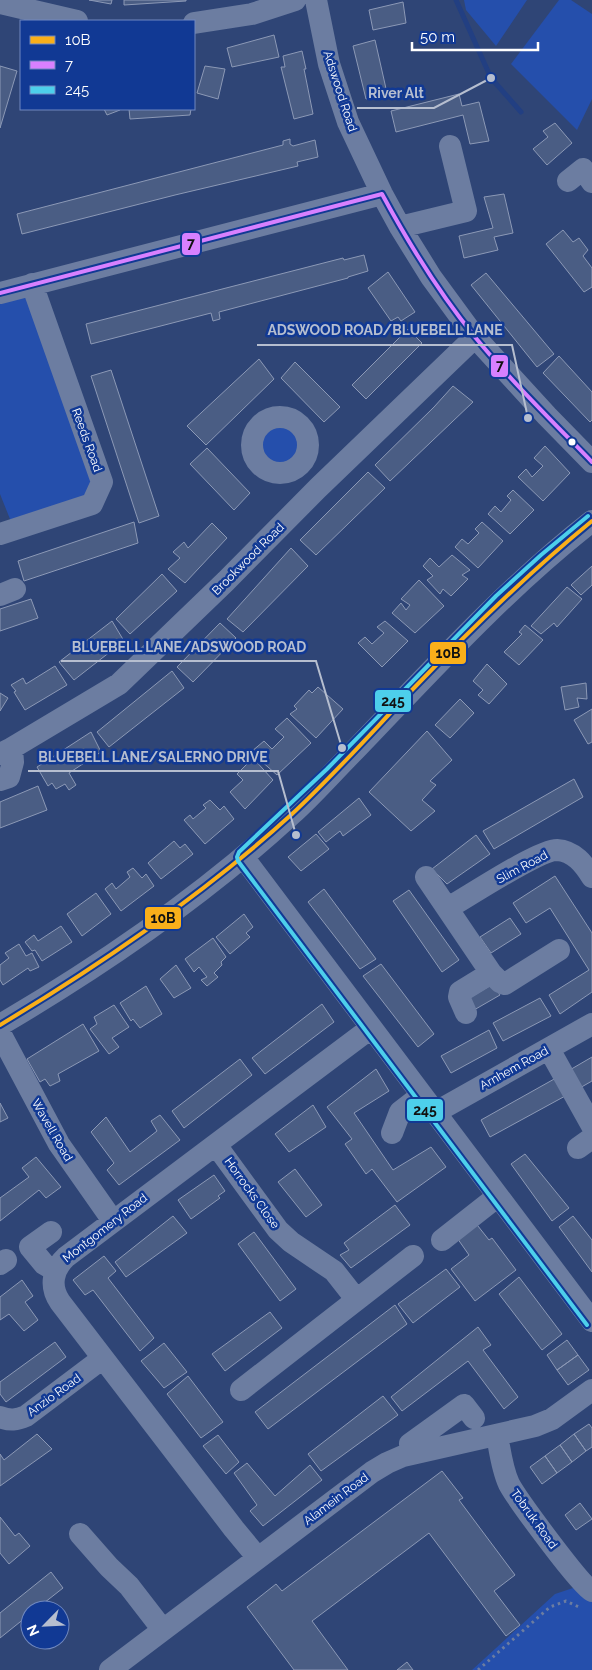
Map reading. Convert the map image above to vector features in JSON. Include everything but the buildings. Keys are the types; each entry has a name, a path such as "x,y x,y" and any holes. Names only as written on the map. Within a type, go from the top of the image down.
{"street":[{"path":"195,23 252,14 295,0"},
{"name":"Adswood Road","path":"316,0 330,64 348,122 400,227 431,277 474,337 546,416 592,462"},
{"path":"0,3 72,20"},
{"path":"400,227 466,211 450,146"},
{"path":"568,181 583,169 592,182"},
{"path":"0,293 382,194"},
{"name":"Reeds Road","path":"0,534 92,504 102,482 32,284"},
{"name":"Brookwood Road","path":"6,751 118,684 226,581 318,488 474,337"},
{"path":"296,469 318,488"},
{"path":"0,1025 58,991 146,932 243,857 294,812 509,593 592,521"},
{"path":"0,780 9,777 13,762 6,751"},
{"name":"Slim Road","path":"448,908 534,858 551,851 562,851 573,855 582,863 592,877"},
{"path":"243,857 592,1321"},
{"path":"426,877 485,964 500,982 505,984 559,950"},
{"path":"466,1013 459,997 460,992 485,964"},
{"name":"Arnhem Road","path":"436,1112 592,1024"},
{"name":"Montgomery Road","path":"258,1558 56,1297 53,1286 56,1270 66,1256 371,1028"},
{"name":"Wavell Road","path":"0,1032 58,1144 113,1221"},
{"path":"549,1049 592,1126"},
{"path":"392,1133 400,1112 422,1095"},
{"name":"Horrocks Close","path":"216,1144 272,1224 291,1242 334,1272 356,1299"},
{"path":"442,1240 498,1196"},
{"path":"50,1232 30,1247 44,1264 56,1270"},
{"path":"241,1390 413,1256"},
{"name":"Anzio Road","path":"0,1417 15,1420 26,1416 103,1358"},
{"name":"Alamein Road","path":"110,1670 379,1468 394,1459 544,1423 562,1413 592,1390"},
{"path":"412,1454 410,1444 464,1405 474,1418"},
{"name":"Tobruk Road","path":"497,1435 504,1470 513,1490 572,1571 587,1588 588,1600"},
{"path":"80,1534 109,1567 129,1586 163,1630"}],"path":[{"path":"478,1670 550,1607 566,1601 588,1600"}],"shaded area":[{"path":"464,0 527,0 496,46 466,10"},
{"path":"559,0 571,0 592,14 592,99 577,130 511,64"},
{"path":"32,284 102,482 92,504 14,529 0,494 0,293"},
{"path":"284,424 292,427 298,433 301,445 298,457 292,463 276,466 268,463 262,457 259,441 262,433 268,427"},
{"path":"576,1587 592,1600 592,1670 472,1670 555,1594"}],"waterway":[{"path":"456,0 491,78 521,112"}],"transit line":[{"name":"7","path":"382,194 425,268 462,320 517,385 592,462"},
{"name":"7","path":"0,293 382,194"},
{"name":"245","path":"587,1325 238,861 237,857 239,852 327,769 496,596 588,516"},
{"name":"10B","path":"0,1025 77,977 151,927 258,844 323,784 477,624 545,561 592,521"}],"place":[{"name":"River Alt","path":"491,78"},
{"name":"ADSWOOD ROAD/BLUEBELL LANE","path":"528,418"},
{"name":"BLUEBELL LANE/ADSWOOD ROAD","path":"342,748"},
{"name":"BLUEBELL LANE/SALERNO DRIVE","path":"296,835"}]}
